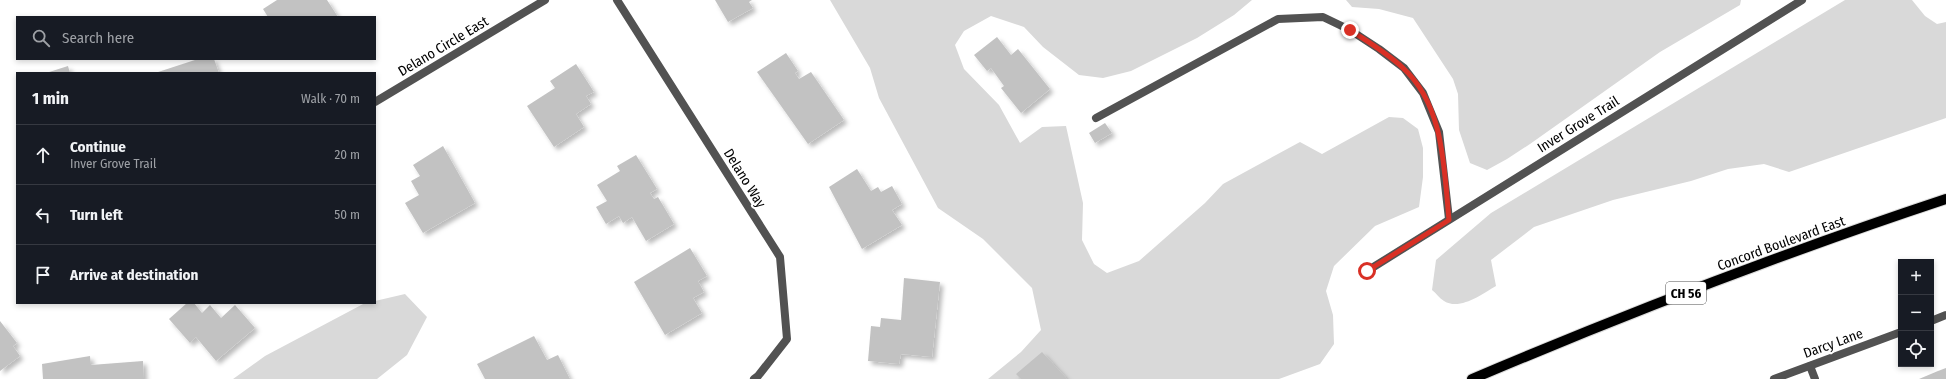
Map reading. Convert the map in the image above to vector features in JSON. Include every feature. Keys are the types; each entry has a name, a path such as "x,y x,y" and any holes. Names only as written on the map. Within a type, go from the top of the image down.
{"main road":[{"name":"Concord Boulevard East","path":"1472,379 1623,317 1753,267 1946,199"}],"street":[{"name":"Delano Circle East","path":"376,101 545,0"},
{"name":"Delano Way","path":"617,0 780,257 787,339 754,379"},
{"name":"Inver Grove Trail","path":"1367,271 1802,0"},
{"path":"1096,118 1278,19 1322,17 1350,30 1379,49 1404,68 1423,93 1439,132 1449,220"},
{"path":"1934,320 1946,315"},
{"name":"Darcy Lane","path":"1774,379 1898,333"},
{"path":"1810,366 1815,379"}],"shaded area":[{"path":"830,0 1252,0 1234,15 1197,38 1131,71 1103,78 1079,75 1043,47 1024,27 991,16 964,31 955,45 964,69 999,105 1020,143 1042,127 1066,126 1083,203 1082,240 1094,264 1107,273 1139,261 1205,203 1223,184 1300,142 1322,154 1389,117 1403,118 1418,129 1423,148 1423,177 1419,207 1375,226 1334,266 1326,291 1333,315 1334,344 1320,364 1279,379 988,379 1021,352 1041,330 1032,288 983,239 938,208 879,98 870,68"},
{"path":"1346,0 1741,0 1740,5 1660,52 1530,144 1487,170 1470,163 1459,130 1458,94 1453,79 1413,18 1379,9 1352,7"},
{"path":"1845,0 1912,0 1925,16 1937,24 1946,22 1946,118 1789,172 1764,164 1728,169 1691,181 1613,200 1534,227 1491,260 1496,286 1478,297 1464,303 1450,304 1442,300 1432,290 1436,260 1491,213"},
{"path":"405,294 427,317 407,355 377,379 233,379 265,356 363,304 376,304 376,301"}],"building":[{"path":"277,0 327,0 337,16 267,16 263,9"},
{"path":"715,0 752,0 749,2 753,8 728,22"},
{"path":"997,37 1011,55 1018,49 1050,89 1021,113 1001,88 1004,86 991,68 987,71 974,55"},
{"path":"786,53 798,71 795,73 799,79 811,72 844,120 808,144 757,72"},
{"path":"195,60 214,60 219,72 158,72"},
{"path":"576,64 594,92 586,96 591,104 576,114 584,127 554,147 527,106 555,88 550,81"},
{"path":"68,66 70,72 49,72"},
{"path":"1105,123 1112,133 1095,143 1089,133"},
{"path":"443,146 475,203 423,233 405,203 419,195 411,181 420,176 413,165"},
{"path":"636,155 657,189 650,193 654,199 658,197 674,224 646,241 632,217 623,223 619,216 606,224 596,207 607,201 597,185 620,171 617,166"},
{"path":"857,169 871,191 878,187 881,192 892,186 902,204 892,210 902,225 862,249 829,187"},
{"path":"690,248 707,276 698,281 704,292 693,298 702,313 665,335 634,282"},
{"path":"904,278 940,282 932,357 901,354 899,364 868,361 871,326 880,327 881,318 901,320"},
{"path":"186,304 195,304 202,313 210,305 221,318 235,305 255,328 216,361 196,337 190,343 169,319"},
{"path":"0,321 17,343 13,346 20,356 0,371"},
{"path":"534,336 547,360 558,355 570,379 485,379 477,364"},
{"path":"1042,352 1067,379 1021,379 1016,374"},
{"path":"90,356 91,365 143,361 144,379 43,379 42,364"},
{"path":"1946,368 1946,379 1919,379 1938,371"}],"route":[{"path":"1350,30 1404,68 1423,93 1439,132 1445,172 1449,220 1367,271"}]}
